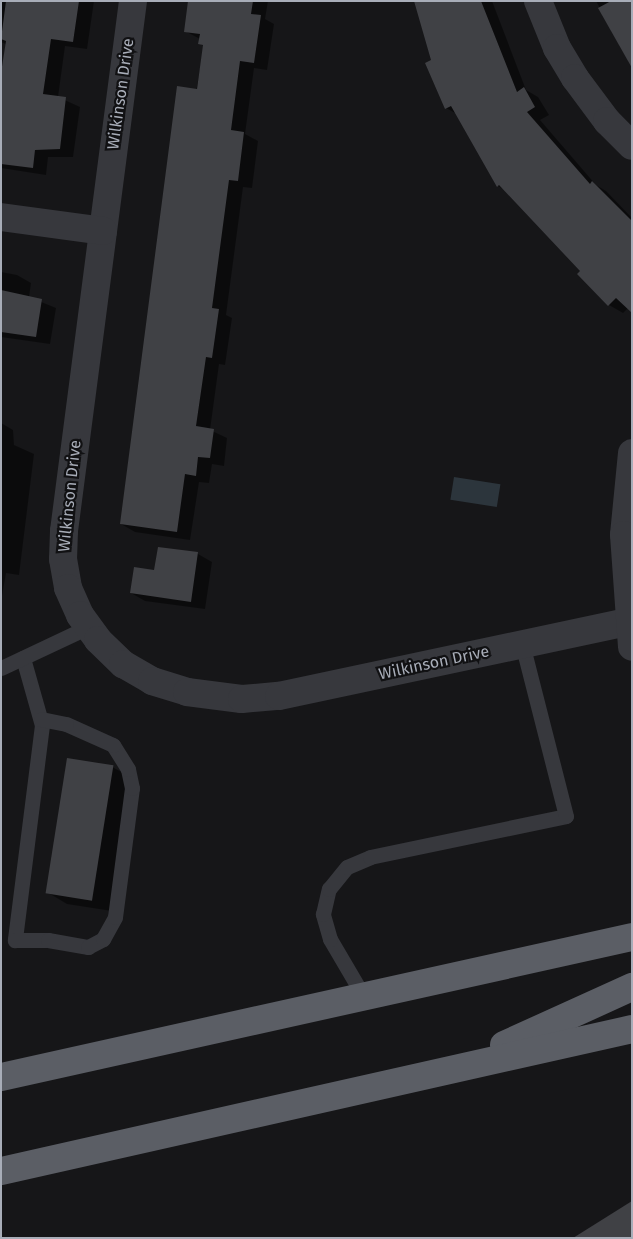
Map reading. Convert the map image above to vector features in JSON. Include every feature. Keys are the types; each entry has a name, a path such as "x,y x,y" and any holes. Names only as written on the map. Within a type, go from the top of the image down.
{"highway":[{"path":"1,1077 632,937"},
{"path":"455,1067 632,987"},
{"path":"1,1171 455,1067 632,1029"}],"street":[{"name":"Wilkinson Drive","path":"133,1 64,531 63,559 68,588 88,627 109,652 152,681 188,692 242,699 279,696 522,644 630,634"},
{"path":"538,1 557,48 575,78 607,121 632,146"},
{"path":"1,217 103,231"},
{"path":"630,634 625,514 632,453"}],"lane":[{"path":"1,668 88,627"},
{"path":"364,997 330,939 323,914 329,889 347,867 370,857 566,816 522,644"},
{"path":"23,658 41,719 8,942 48,940 88,947 103,939 115,917 132,788 128,769 113,745 66,724 41,719"}],"shaded area":[{"path":"454,477 500,484 497,507 450,500"}],"building":[{"path":"6,1 79,1 73,42 51,39 43,94 66,97 60,149 35,150 33,168 1,164 1,73 6,41 1,39"},
{"path":"188,1 253,1 251,14 261,15 254,63 240,61 231,130 244,132 238,181 229,180 212,308 219,309 212,358 206,357 196,426 214,429 210,458 198,457 196,476 185,474 177,532 120,524 177,86 197,89 203,45 198,44 200,34 184,32"},
{"path":"414,1 481,1 517,92 524,87 535,107 527,112 590,184 592,181 632,221 632,313 616,298 608,306 577,274 580,271 499,185 497,187 451,106 445,109 425,63 431,60"},
{"path":"611,1 632,1 632,68 598,8"},
{"path":"1,290 42,299 36,337 1,332"},
{"path":"158,547 198,552 191,602 130,593 134,567 154,570"},
{"path":"67,758 113,765 92,901 46,893"},
{"path":"632,1201 632,1238 573,1238"}]}
